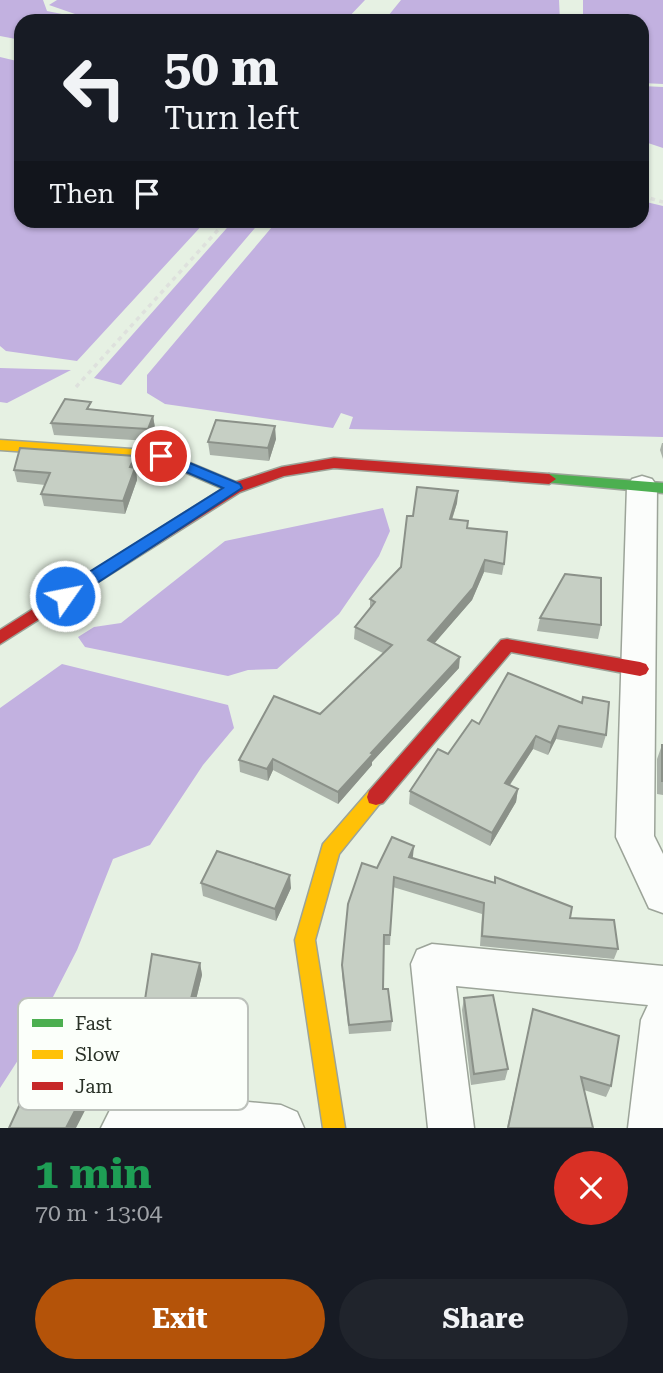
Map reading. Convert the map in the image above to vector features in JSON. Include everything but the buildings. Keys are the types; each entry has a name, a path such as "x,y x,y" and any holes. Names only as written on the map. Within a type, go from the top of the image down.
{"street":[{"path":"0,444 161,456 235,488"},
{"path":"0,638 235,488 282,472 334,463 653,487 640,669 635,836 663,895"},
{"path":"334,1128 305,940 330,850 507,645 640,669"},
{"path":"451,1128 432,964 663,986"},
{"path":"650,1128 663,1020"},
{"path":"124,1128 132,1114 281,1128"}],"path":[{"path":"76,387 220,228"}],"shaded area":[{"path":"0,0 43,0 47,11 62,14 14,14 14,39 0,36"},
{"path":"57,0 365,0 352,14 75,14 49,5"},
{"path":"401,0 559,0 560,14 390,14"},
{"path":"583,0 663,0 663,84 649,83 649,14 583,14"},
{"path":"0,57 14,60 14,228 200,228 77,361 6,351 0,346"},
{"path":"649,86 663,87 663,148 649,143"},
{"path":"649,203 663,206 663,437 349,429 353,417 341,413 333,428 165,404 147,393 147,375 271,228 649,228"},
{"path":"227,228 255,228 121,385 94,378"},
{"path":"0,368 71,370 7,403 0,402"},
{"path":"383,508 390,531 379,556 339,614 277,669 248,670 228,676 85,647 78,637 94,627 121,623 225,541"},
{"path":"62,664 228,705 234,728 203,765 150,845 113,859 77,950 52,998 18,998 18,1060 0,1088 0,708"}],"traffic: fast":[{"path":"549,479 663,488"}],"traffic: slow":[{"path":"0,445 161,456 235,488"},
{"path":"334,1128 305,940 330,850 376,797"}],"traffic: jam":[{"path":"0,638 235,488 282,472 334,463 549,479"},
{"path":"376,797 507,645 640,669"}],"route":[{"path":"65,596 235,488 161,456"}]}
